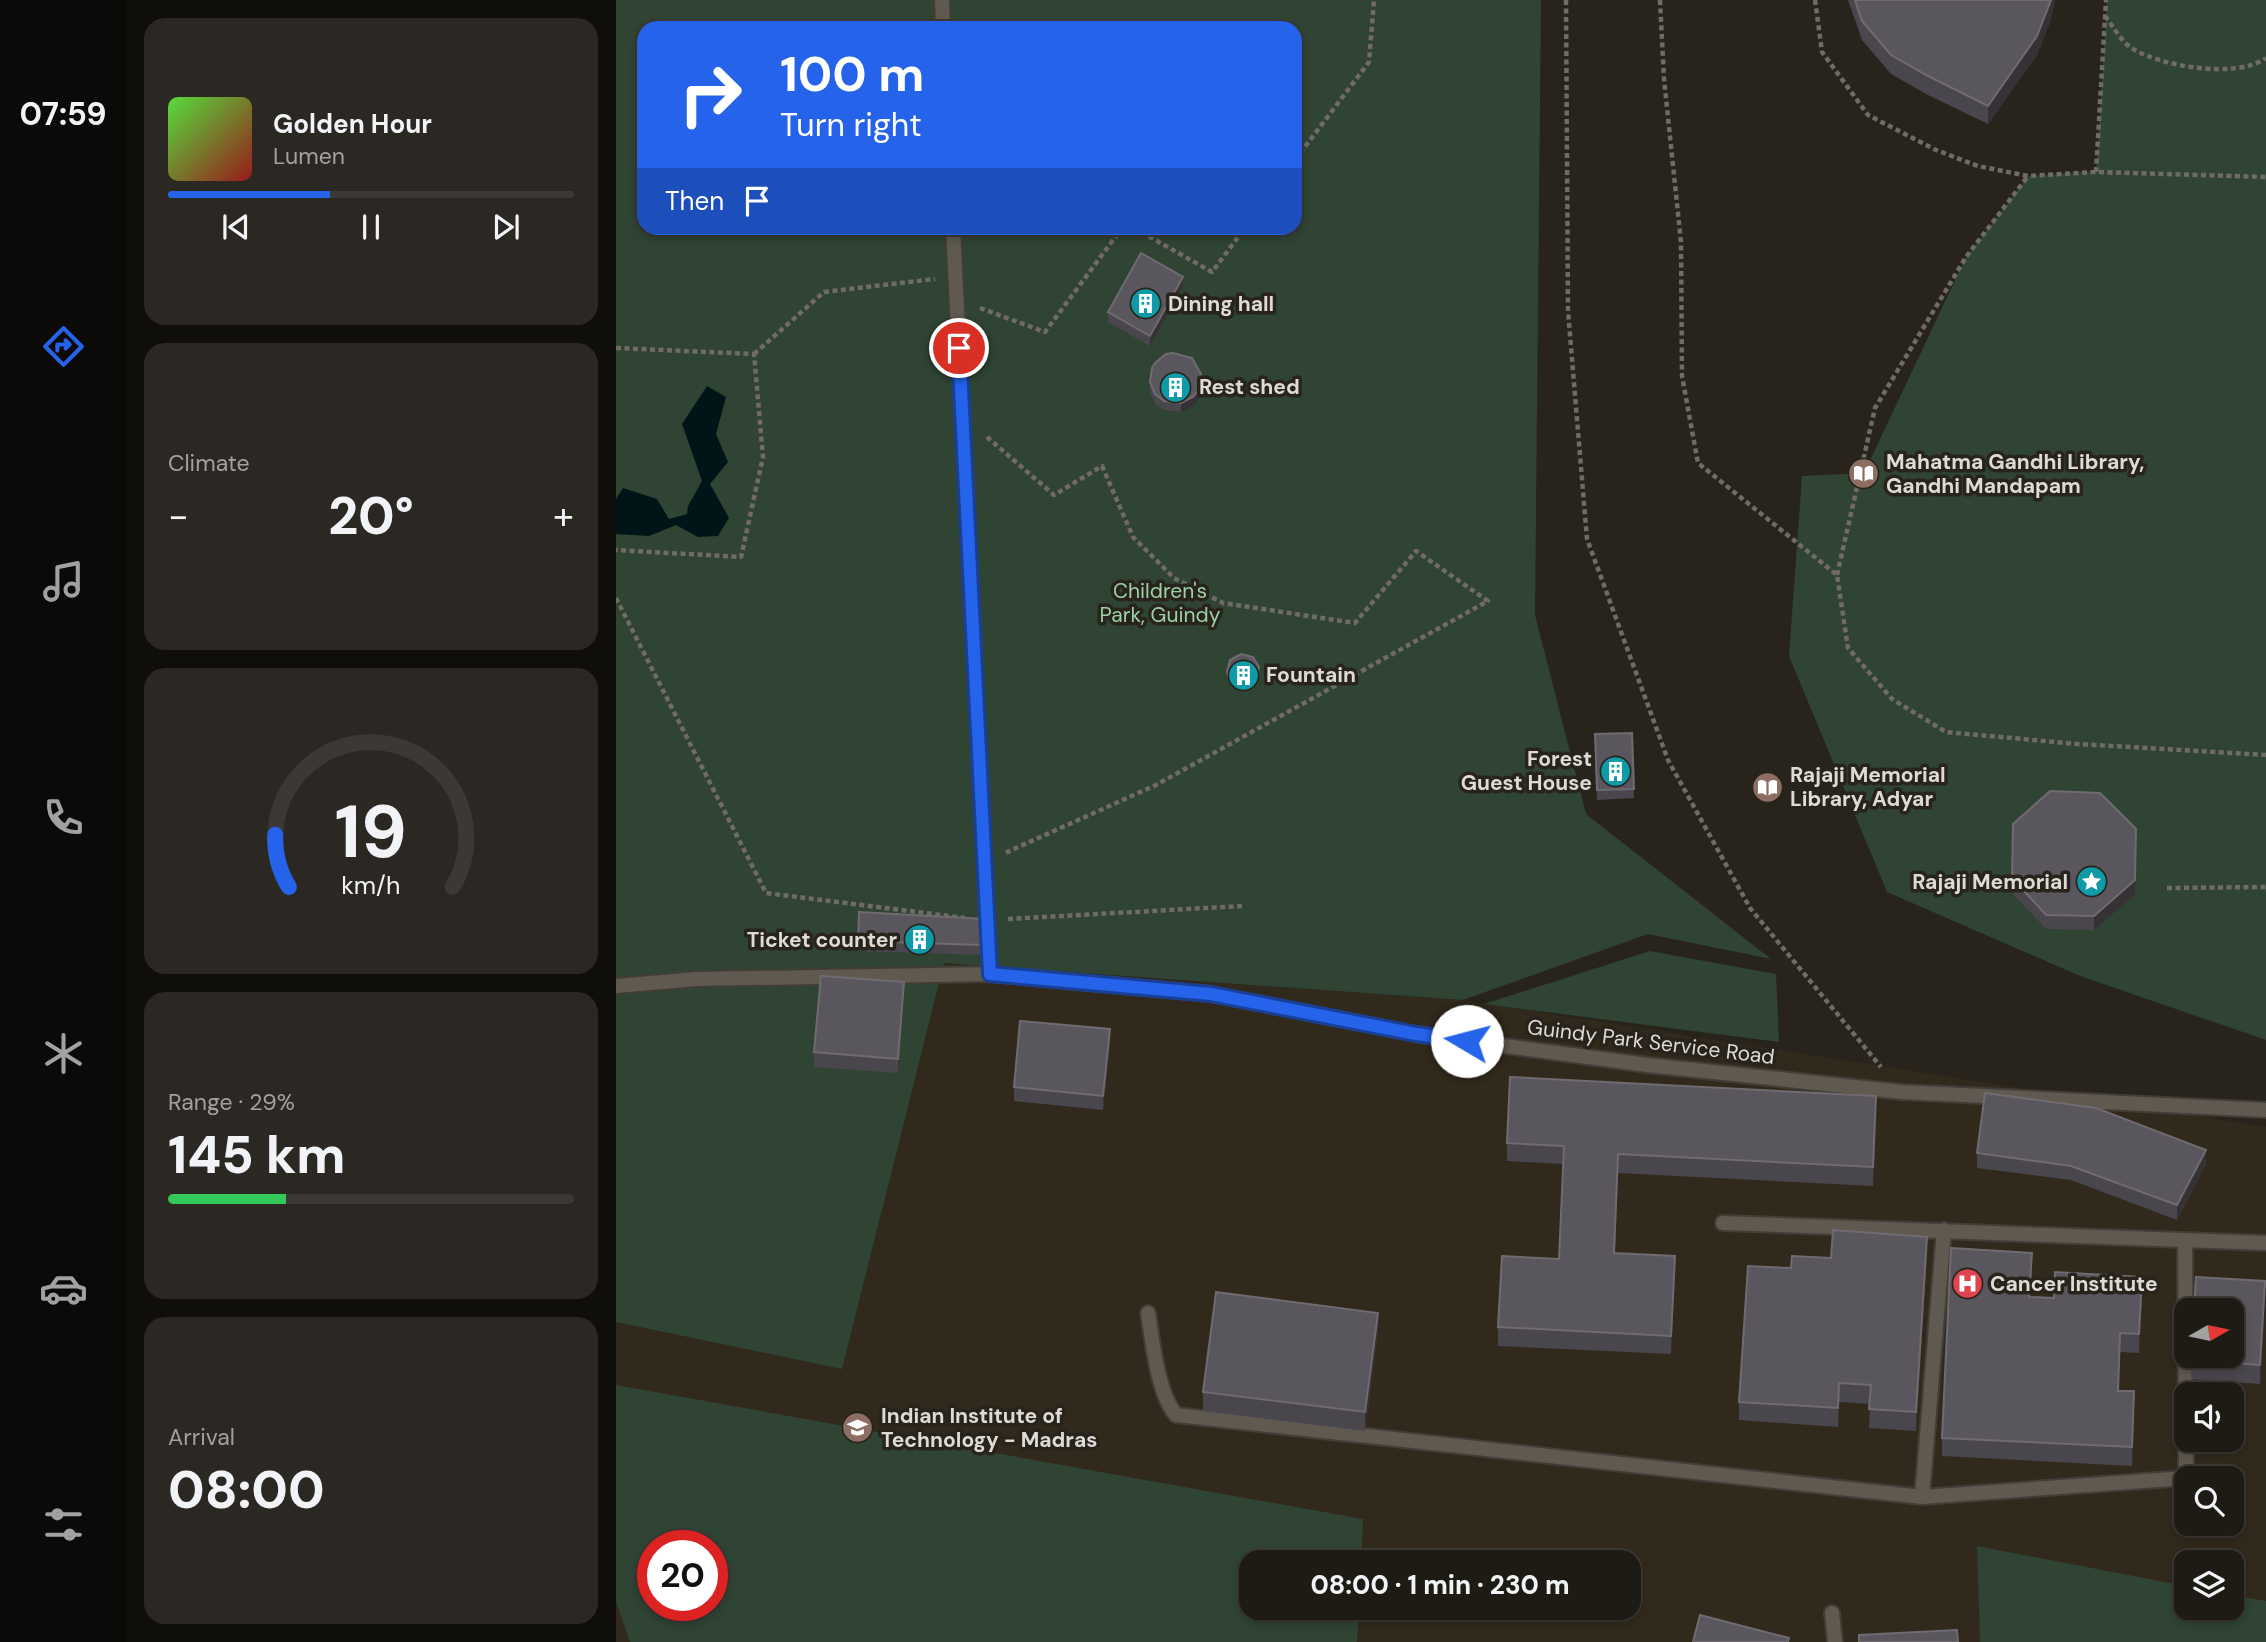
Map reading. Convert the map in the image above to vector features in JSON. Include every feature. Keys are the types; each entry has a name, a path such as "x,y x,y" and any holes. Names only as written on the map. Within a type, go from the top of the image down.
{"lane":[{"path":"942,0 943,21"},
{"path":"953,235 990,974"},
{"name":"Guindy Park Service Road","path":"616,986 696,979 990,974 1211,994 1429,1035 1647,1065 1902,1092 2266,1110"},
{"path":"1723,1223 2266,1244"},
{"path":"1922,1497 1944,1230"},
{"path":"2185,1242 2186,1382"},
{"path":"1147,1313 1159,1374 1169,1407 1176,1415 1922,1497 2186,1478 2186,1452"},
{"path":"1832,1613 1835,1642"}],"path":[{"path":"1302,151 1369,62 1374,0"},
{"path":"1566,0 1568,311 1587,539 1668,760 1750,908 1902,1092"},
{"path":"1660,0 1664,79 1681,242 1682,376 1698,463 1837,575"},
{"path":"1815,0 1822,52 1868,115 1936,150 1968,162 2028,176 2096,172 2266,177"},
{"path":"2096,172 2106,0"},
{"path":"2105,16 2132,48 2174,65 2223,69 2258,64 2266,58"},
{"path":"2028,176 1966,257 1875,408 1837,575 1848,648 1892,699 1946,732 2077,744 2266,755"},
{"path":"957,299 1045,332 1117,235"},
{"path":"1146,235 1212,272 1240,235"},
{"path":"616,348 754,354 824,292 955,277"},
{"path":"616,550 741,556 763,457 754,354"},
{"path":"962,421 995,442 1054,495 1102,466 1133,537 1174,578 1223,603 1355,623 1416,551 1488,601 1156,785 984,862"},
{"path":"616,598 766,893 986,920 1242,906"},
{"path":"2167,888 2266,887"}],"shaded area":[{"path":"707,386 726,397 716,434 728,462 710,484 729,518 718,536 698,537 676,525 649,536 616,534 616,499 623,488 657,499 669,519 687,514 688,506 702,481 682,424"},
{"path":"944,963 1463,1000 2266,1127 2266,1642 616,1642 616,1322 842,1368"}],"green space":[{"name":"Children's Park, Guindy","path":"616,0 1541,0 1535,615 1586,814 1771,959 1648,934 1463,1000 944,963 842,1369 616,1322"},
{"path":"2107,0 2266,0 2266,1040 2080,976 1887,892 1789,656 1802,476 1864,473 1966,257 2028,176 2096,171"},
{"path":"1650,951 1776,974 1779,1042 1484,1004"},
{"path":"616,1385 1363,1519 1362,1550 1239,1550 1239,1620 1358,1620 1357,1642 630,1642 616,1602"},
{"path":"1977,1546 2174,1584 2174,1620 2244,1620 2244,1597 2266,1601 2266,1642 1980,1642"}],"building":[{"path":"1855,0 2051,0 2037,36 1988,106 1891,55 1862,21"},
{"name":"Dining hall","path":"1141,253 1183,277 1150,336 1108,312"},
{"name":"Rest shed","path":"1166,354 1192,358 1202,380 1193,397 1181,403 1164,401 1155,394 1150,382 1155,363"},
{"name":"Fountain","path":"1241,654 1253,657 1259,667 1256,679 1246,686 1235,684 1227,672 1230,660"},
{"name":"Forest Guest House","path":"1632,733 1634,789 1597,790 1595,734"},
{"path":"2050,791 2100,793 2136,829 2135,880 2094,916 2046,915 2012,878 2013,824"},
{"name":"Ticket counter","path":"859,912 984,919 981,945 858,941"},
{"path":"821,976 904,982 898,1059 814,1052"},
{"path":"1020,1021 1110,1029 1103,1096 1014,1087"},
{"path":"1510,1077 1876,1096 1873,1167 1618,1154 1614,1253 1675,1256 1671,1336 1498,1327 1502,1256 1559,1259 1564,1146 1507,1143"},
{"path":"1985,1093 2096,1108 2206,1150 2177,1205 2071,1166 1977,1153"},
{"path":"1833,1230 1927,1237 1916,1412 1869,1409 1871,1385 1839,1383 1838,1408 1739,1402 1748,1266 1791,1268 1792,1256 1831,1258"},
{"path":"1951,1248 2032,1253 2029,1297 2054,1298 2055,1272 2142,1277 2139,1334 2120,1333 2118,1391 2134,1391 2132,1447 1942,1438"},
{"path":"2196,1277 2265,1281 2260,1365 2244,1364 2244,1298 2195,1298"},
{"path":"1216,1292 1378,1313 1365,1412 1203,1392"},
{"path":"1700,1615 1789,1638 1788,1642 1693,1642"},
{"path":"1957,1630 1958,1642 1859,1642 1859,1635"}],"place":[{"name":"Dining hall","path":"1145,304"},
{"name":"Rest shed","path":"1176,387"},
{"name":"Mahatma Gandhi Library, Gandhi Mandapam","path":"1863,474"},
{"name":"Fountain","path":"1243,675"},
{"name":"Forest Guest House","path":"1615,771"},
{"name":"Rajaji Memorial Library, Adyar","path":"1767,787"},
{"name":"Rajaji Memorial","path":"2091,882"},
{"name":"Ticket counter","path":"920,940"},
{"name":"Cancer Institute","path":"1967,1284"},
{"name":"Indian Institute of Technology - Madras","path":"858,1428"}],"route":[{"path":"959,348 990,974 1211,994 1416,1034 1467,1041"}]}
